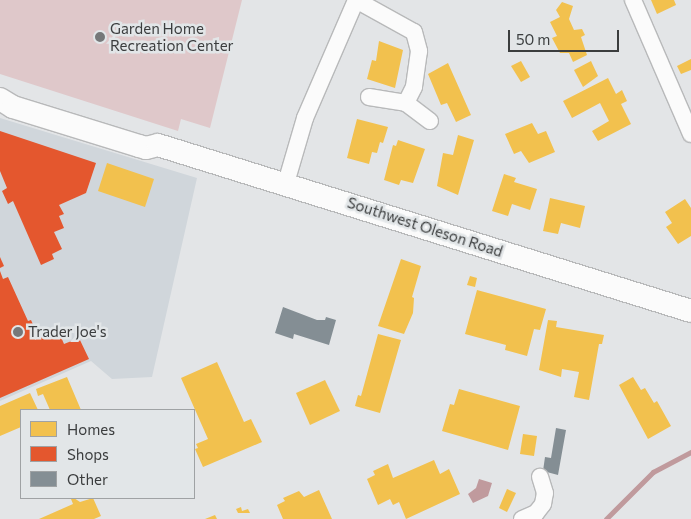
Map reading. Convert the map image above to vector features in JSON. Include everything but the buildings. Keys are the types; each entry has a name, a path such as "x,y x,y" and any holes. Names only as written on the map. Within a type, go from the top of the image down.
{"main road":[{"name":"Southwest Oleson Road","path":"0,94 9,90 153,135 158,145"},
{"name":"Southwest Oleson Road","path":"0,99 5,104 146,148 158,145 286,183 691,311"}],"street":[{"path":"286,183 305,118 356,0 414,32 419,52 414,87 406,103"},
{"path":"634,0 691,134"},
{"path":"369,97 406,103 430,121"},
{"path":"522,519 536,513 543,504 545,493 540,477"}],"shaded area":[{"name":"Garden Home Recreation Center","path":"0,0 242,0 210,128 181,119 178,131 0,74"},
{"path":"0,118 197,178 152,377 112,379 91,361 0,401"},
{"path":"479,479 492,483 488,496 473,503 468,494 476,488"}],"waterway":[{"path":"606,519 653,472 691,452"}],"place":[{"name":"Garden Home Recreation Center","path":"100,37"},
{"name":"Trader Joe's","path":"18,332"}]}
